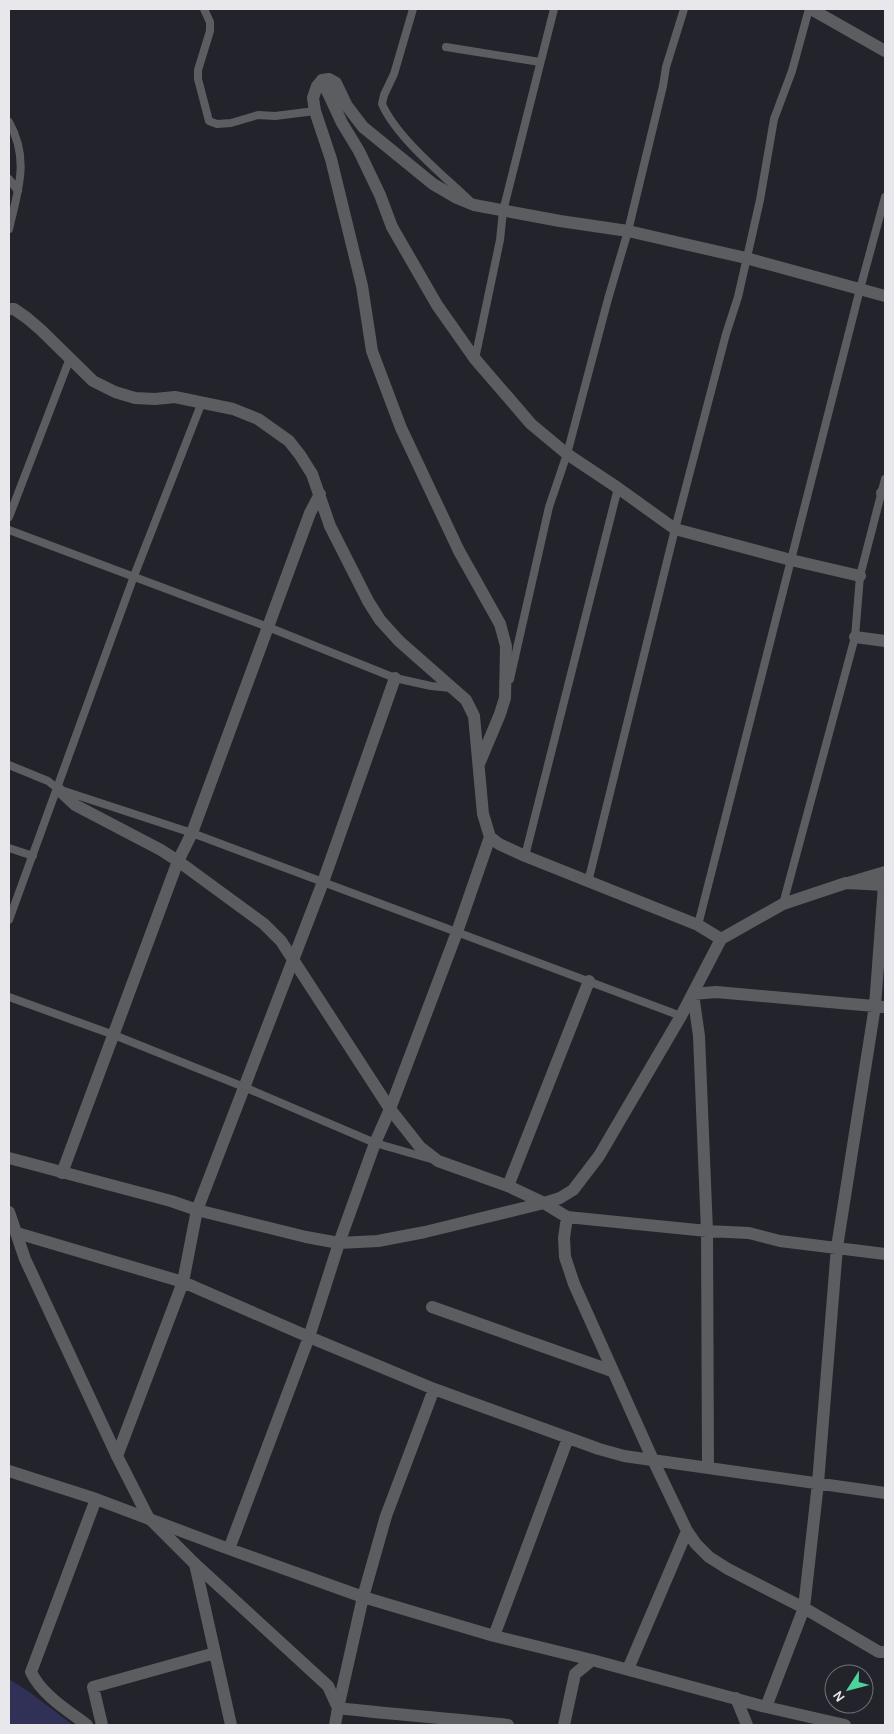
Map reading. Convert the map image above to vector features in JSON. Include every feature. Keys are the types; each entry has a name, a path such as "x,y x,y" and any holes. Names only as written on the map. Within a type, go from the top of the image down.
{"street":[{"path":"810,9 885,51"},
{"path":"479,764 505,698 506,646 500,624 459,551 402,428 372,351 362,286 331,159 315,111 313,98 317,86 322,80 329,79 336,83 347,106 363,127 388,149 433,184 456,198 474,205 628,231 746,258 885,296"},
{"path":"322,80 342,123 359,151 380,195 392,227 437,305 475,359 531,424 567,454 618,488 675,530 860,576"},
{"path":"9,309 27,318 94,381 115,392 135,398 155,400 175,397 233,408 258,419 289,441 300,454 312,474 330,526 368,601 380,620 399,641 466,700 474,716 483,814 490,837 499,844 525,856 698,925 721,939"},
{"path":"62,1173 178,861 192,834 310,512 320,494"},
{"path":"855,637 885,641"},
{"path":"117,1456 183,1282 197,1210 322,882 395,678"},
{"path":"58,788 75,806 162,850 264,924 281,941 390,1109 420,1147 438,1161 508,1186 567,1217 707,1231 749,1233 780,1241 885,1254"},
{"path":"229,1549 309,1337 339,1242 375,1143 390,1109 458,932 490,837"},
{"path":"9,1158 171,1201 197,1210 306,1237 339,1242 378,1241 544,1204 560,1198 573,1190 599,1156 681,1016 721,939 783,904 885,872"},
{"path":"766,1707 804,1608 818,1483 837,1247 880,1006 885,885 846,883"},
{"path":"508,1186 589,981"},
{"path":"693,994 716,992 880,1006"},
{"path":"693,994 699,1036 707,1231 708,1468"},
{"path":"9,1212 25,1259 148,1518 328,1686 338,1708"},
{"path":"567,1217 564,1257 652,1460 687,1531 696,1544 709,1557 728,1569 804,1608 879,1652 885,1652"},
{"path":"17,1233 183,1282 434,1389 568,1438 624,1456 885,1493"},
{"path":"432,1307 612,1371"},
{"path":"335,1725 363,1597 386,1516 434,1389"},
{"path":"494,1636 568,1438"},
{"path":"9,1471 96,1499 363,1597 494,1636 628,1669 766,1707 845,1725"},
{"path":"87,1725 43,1690 36,1683 31,1672 96,1499"},
{"path":"628,1669 687,1531"},
{"path":"196,1564 231,1725"},
{"path":"102,1725 93,1687 215,1653"},
{"path":"564,1725 575,1674 592,1660"},
{"path":"736,1698 747,1725"},
{"path":"338,1708 448,1722 508,1725"}],"lane":[{"path":"204,9 210,22 210,31 198,70 198,79 209,121 217,124 231,123 258,115 275,116 315,111"},
{"path":"413,9 394,74 382,104 393,123 431,164 474,205"},
{"path":"475,359 500,240 503,211 554,9"},
{"path":"505,698 549,507 567,454 628,231 663,86 666,66 684,9"},
{"path":"588,882 675,530 726,334 738,297 760,200 774,118 792,71 810,9"},
{"path":"446,47 540,62"},
{"path":"9,122 22,159 18,191 9,230"},
{"path":"9,179 18,191"},
{"path":"698,925 885,197"},
{"path":"9,517 70,358"},
{"path":"9,920 134,576 202,402"},
{"path":"783,904 855,637 860,576 884,493 885,480"},
{"path":"525,856 618,488"},
{"path":"9,530 268,627 395,678 431,686 454,688"},
{"path":"9,765 48,781 58,788 192,834 681,1016"},
{"path":"9,848 33,856"},
{"path":"9,997 114,1035 244,1087 375,1143 438,1161"}],"shaded area":[{"path":"9,1679 28,1691 73,1725 9,1725"}]}
